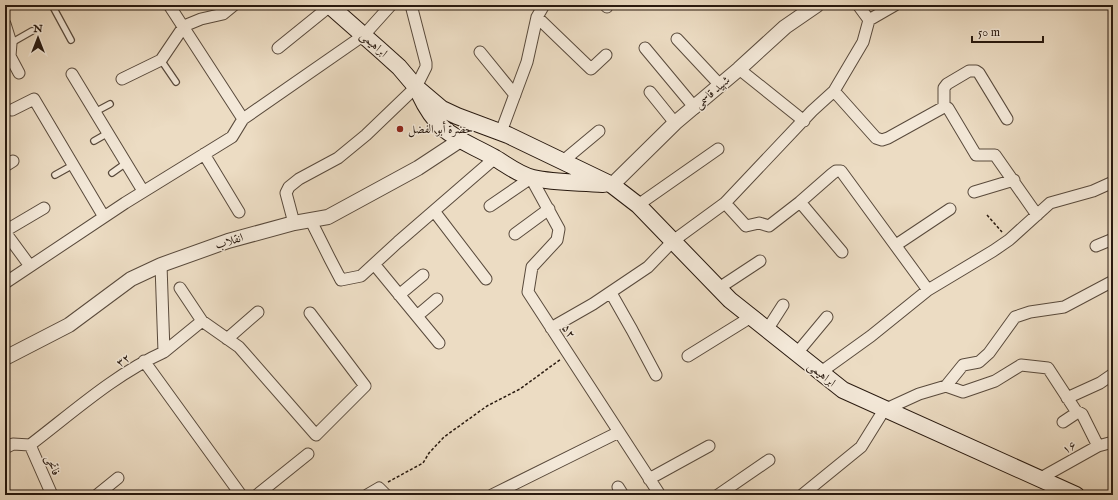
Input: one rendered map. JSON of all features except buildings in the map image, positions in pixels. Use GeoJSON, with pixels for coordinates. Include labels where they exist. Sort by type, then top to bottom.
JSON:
{"type":"FeatureCollection","features":[{"type":"Feature","properties":{"kind":"main road","name":"ابراهیمی"},"geometry":{"type":"LineString","coordinates":[[330,5],[399,67],[416,87],[446,112],[505,133],[612,185],[638,205],[730,300],[843,390],[884,410],[1076,495]]}},
{"type":"Feature","properties":{"kind":"main road"},"geometry":{"type":"LineString","coordinates":[[416,87],[426,109],[444,130],[459,140],[531,178],[612,185]]}},
{"type":"Feature","properties":{"kind":"main road"},"geometry":{"type":"LineString","coordinates":[[495,158],[500,156],[508,146],[509,140],[505,133]]}},
{"type":"Feature","properties":{"kind":"street"},"geometry":{"type":"LineString","coordinates":[[169,5],[243,119]]}},
{"type":"Feature","properties":{"kind":"street"},"geometry":{"type":"LineString","coordinates":[[122,79],[161,60],[184,26],[201,19],[223,14],[234,5]]}},
{"type":"Feature","properties":{"kind":"street"},"geometry":{"type":"LineString","coordinates":[[278,48],[330,5]]}},
{"type":"Feature","properties":{"kind":"street"},"geometry":{"type":"LineString","coordinates":[[5,283],[143,191],[232,137],[243,119],[364,35],[391,5]]}},
{"type":"Feature","properties":{"kind":"street"},"geometry":{"type":"LineString","coordinates":[[294,223],[286,193],[289,188],[338,158],[366,135],[416,87],[426,67],[426,63],[410,5]]}},
{"type":"Feature","properties":{"kind":"street"},"geometry":{"type":"LineString","coordinates":[[505,133],[515,95],[527,62],[537,17],[544,5]]}},
{"type":"Feature","properties":{"kind":"street","name":"شهید قاسمی"},"geometry":{"type":"LineString","coordinates":[[612,185],[675,123],[695,108],[785,27],[817,5]]}},
{"type":"Feature","properties":{"kind":"street"},"geometry":{"type":"LineString","coordinates":[[858,5],[869,20]]}},
{"type":"Feature","properties":{"kind":"street"},"geometry":{"type":"LineString","coordinates":[[551,328],[611,293],[648,267],[673,241],[725,203],[804,122],[812,111],[834,91],[864,42],[869,20],[895,5]]}},
{"type":"Feature","properties":{"kind":"street"},"geometry":{"type":"LineString","coordinates":[[537,17],[590,68],[606,56]]}},
{"type":"Feature","properties":{"kind":"street"},"geometry":{"type":"LineString","coordinates":[[5,24],[11,43],[10,56],[19,73]]}},
{"type":"Feature","properties":{"kind":"street"},"geometry":{"type":"LineString","coordinates":[[677,38],[720,85]]}},
{"type":"Feature","properties":{"kind":"street"},"geometry":{"type":"LineString","coordinates":[[645,48],[695,108]]}},
{"type":"Feature","properties":{"kind":"street"},"geometry":{"type":"LineString","coordinates":[[480,52],[515,95]]}},
{"type":"Feature","properties":{"kind":"street"},"geometry":{"type":"LineString","coordinates":[[739,69],[804,122]]}},
{"type":"Feature","properties":{"kind":"street"},"geometry":{"type":"LineString","coordinates":[[944,107],[944,88],[969,71],[976,71],[979,73],[1007,120]]}},
{"type":"Feature","properties":{"kind":"street"},"geometry":{"type":"LineString","coordinates":[[72,74],[143,191]]}},
{"type":"Feature","properties":{"kind":"street"},"geometry":{"type":"LineString","coordinates":[[834,91],[876,138],[882,140],[944,107]]}},
{"type":"Feature","properties":{"kind":"street"},"geometry":{"type":"LineString","coordinates":[[650,92],[675,123]]}},
{"type":"Feature","properties":{"kind":"street"},"geometry":{"type":"LineString","coordinates":[[12,110],[34,99],[104,217]]}},
{"type":"Feature","properties":{"kind":"street"},"geometry":{"type":"LineString","coordinates":[[944,107],[948,108],[976,155],[996,155],[1037,214]]}},
{"type":"Feature","properties":{"kind":"street"},"geometry":{"type":"LineString","coordinates":[[563,161],[598,131]]}},
{"type":"Feature","properties":{"kind":"street","name":"انقلاب"},"geometry":{"type":"LineString","coordinates":[[5,358],[69,325],[131,279],[161,265],[228,241],[294,223],[328,217],[398,180],[459,140]]}},
{"type":"Feature","properties":{"kind":"street"},"geometry":{"type":"LineString","coordinates":[[638,205],[718,150]]}},
{"type":"Feature","properties":{"kind":"street"},"geometry":{"type":"LineString","coordinates":[[204,154],[239,212]]}},
{"type":"Feature","properties":{"kind":"street"},"geometry":{"type":"LineString","coordinates":[[311,221],[341,280],[361,276],[495,158]]}},
{"type":"Feature","properties":{"kind":"street"},"geometry":{"type":"LineString","coordinates":[[725,203],[746,226],[758,223],[769,226],[800,202],[832,174],[836,171],[841,171],[928,290]]}},
{"type":"Feature","properties":{"kind":"street"},"geometry":{"type":"LineString","coordinates":[[490,206],[531,178]]}},
{"type":"Feature","properties":{"kind":"street","name":"۵۲"},"geometry":{"type":"LineString","coordinates":[[531,178],[559,229],[557,240],[532,267],[528,292],[660,495]]}},
{"type":"Feature","properties":{"kind":"street"},"geometry":{"type":"LineString","coordinates":[[974,192],[1014,180]]}},
{"type":"Feature","properties":{"kind":"street"},"geometry":{"type":"LineString","coordinates":[[821,372],[871,336],[928,290],[1009,240],[1050,203],[1093,191],[1113,182]]}},
{"type":"Feature","properties":{"kind":"street"},"geometry":{"type":"LineString","coordinates":[[800,202],[842,252]]}},
{"type":"Feature","properties":{"kind":"street"},"geometry":{"type":"LineString","coordinates":[[30,266],[5,231],[44,208]]}},
{"type":"Feature","properties":{"kind":"street"},"geometry":{"type":"LineString","coordinates":[[514,234],[549,209]]}},
{"type":"Feature","properties":{"kind":"street"},"geometry":{"type":"LineString","coordinates":[[896,245],[950,209]]}},
{"type":"Feature","properties":{"kind":"street"},"geometry":{"type":"LineString","coordinates":[[434,211],[486,279]]}},
{"type":"Feature","properties":{"kind":"street"},"geometry":{"type":"LineString","coordinates":[[1096,246],[1112,241]]}},
{"type":"Feature","properties":{"kind":"street"},"geometry":{"type":"LineString","coordinates":[[719,288],[760,261]]}},
{"type":"Feature","properties":{"kind":"street"},"geometry":{"type":"LineString","coordinates":[[374,264],[439,343]]}},
{"type":"Feature","properties":{"kind":"street"},"geometry":{"type":"LineString","coordinates":[[161,265],[164,352]]}},
{"type":"Feature","properties":{"kind":"street"},"geometry":{"type":"LineString","coordinates":[[399,295],[423,275]]}},
{"type":"Feature","properties":{"kind":"street"},"geometry":{"type":"LineString","coordinates":[[810,493],[861,447],[884,410],[918,394],[946,386],[963,365],[979,362],[990,353],[1015,317],[1030,312],[1064,307],[1113,281]]}},
{"type":"Feature","properties":{"kind":"street"},"geometry":{"type":"LineString","coordinates":[[180,288],[202,321],[239,346],[316,435],[365,386],[310,313]]}},
{"type":"Feature","properties":{"kind":"street"},"geometry":{"type":"LineString","coordinates":[[611,293],[656,375]]}},
{"type":"Feature","properties":{"kind":"street"},"geometry":{"type":"LineString","coordinates":[[417,316],[437,299]]}},
{"type":"Feature","properties":{"kind":"street"},"geometry":{"type":"LineString","coordinates":[[767,330],[784,305]]}},
{"type":"Feature","properties":{"kind":"street"},"geometry":{"type":"LineString","coordinates":[[227,339],[258,312]]}},
{"type":"Feature","properties":{"kind":"street"},"geometry":{"type":"LineString","coordinates":[[688,356],[751,317]]}},
{"type":"Feature","properties":{"kind":"street"},"geometry":{"type":"LineString","coordinates":[[797,353],[827,317]]}},
{"type":"Feature","properties":{"kind":"street","name":"۳۲"},"geometry":{"type":"LineString","coordinates":[[30,445],[97,393],[144,361],[164,352],[202,321]]}},
{"type":"Feature","properties":{"kind":"street"},"geometry":{"type":"LineString","coordinates":[[144,361],[242,495]]}},
{"type":"Feature","properties":{"kind":"street"},"geometry":{"type":"LineString","coordinates":[[946,386],[963,392],[995,381],[1021,365],[1048,368],[1076,411],[1082,414],[1098,446]]}},
{"type":"Feature","properties":{"kind":"street"},"geometry":{"type":"LineString","coordinates":[[1067,398],[1100,383],[1113,374]]}},
{"type":"Feature","properties":{"kind":"street"},"geometry":{"type":"LineString","coordinates":[[1063,422],[1075,414],[1076,411]]}},
{"type":"Feature","properties":{"kind":"street"},"geometry":{"type":"LineString","coordinates":[[492,495],[619,432]]}},
{"type":"Feature","properties":{"kind":"street","name":"۱۶"},"geometry":{"type":"LineString","coordinates":[[1039,478],[1098,446],[1113,442]]}},
{"type":"Feature","properties":{"kind":"street"},"geometry":{"type":"LineString","coordinates":[[5,448],[13,444],[30,445]]}},
{"type":"Feature","properties":{"kind":"street","name":"فاتحی"},"geometry":{"type":"LineString","coordinates":[[30,445],[52,495]]}},
{"type":"Feature","properties":{"kind":"street"},"geometry":{"type":"LineString","coordinates":[[649,480],[709,446]]}},
{"type":"Feature","properties":{"kind":"street"},"geometry":{"type":"LineString","coordinates":[[258,495],[308,454]]}},
{"type":"Feature","properties":{"kind":"street"},"geometry":{"type":"LineString","coordinates":[[718,495],[735,491],[769,460]]}},
{"type":"Feature","properties":{"kind":"street"},"geometry":{"type":"LineString","coordinates":[[97,495],[118,478]]}},
{"type":"Feature","properties":{"kind":"street"},"geometry":{"type":"LineString","coordinates":[[367,495],[383,491]]}},
{"type":"Feature","properties":{"kind":"lane"},"geometry":{"type":"LineString","coordinates":[[52,5],[71,40]]}},
{"type":"Feature","properties":{"kind":"lane"},"geometry":{"type":"LineString","coordinates":[[11,43],[32,31]]}},
{"type":"Feature","properties":{"kind":"lane"},"geometry":{"type":"LineString","coordinates":[[161,60],[176,82]]}},
{"type":"Feature","properties":{"kind":"lane"},"geometry":{"type":"LineString","coordinates":[[95,112],[110,104]]}},
{"type":"Feature","properties":{"kind":"lane"},"geometry":{"type":"LineString","coordinates":[[94,141],[108,133]]}},
{"type":"Feature","properties":{"kind":"lane"},"geometry":{"type":"LineString","coordinates":[[112,173],[126,163]]}},
{"type":"Feature","properties":{"kind":"lane"},"geometry":{"type":"LineString","coordinates":[[55,175],[73,165]]}},
{"type":"Feature","properties":{"kind":"path"},"geometry":{"type":"LineString","coordinates":[[987,215],[1009,240]]}},
{"type":"Feature","properties":{"kind":"path"},"geometry":{"type":"LineString","coordinates":[[383,491],[394,478],[423,463],[429,453],[444,437],[487,406],[520,389],[568,354]]}},
{"type":"Feature","properties":{"kind":"place","name":"حضرة أبو الفضل"},"geometry":{"type":"Point","coordinates":[400,129]}}]}
